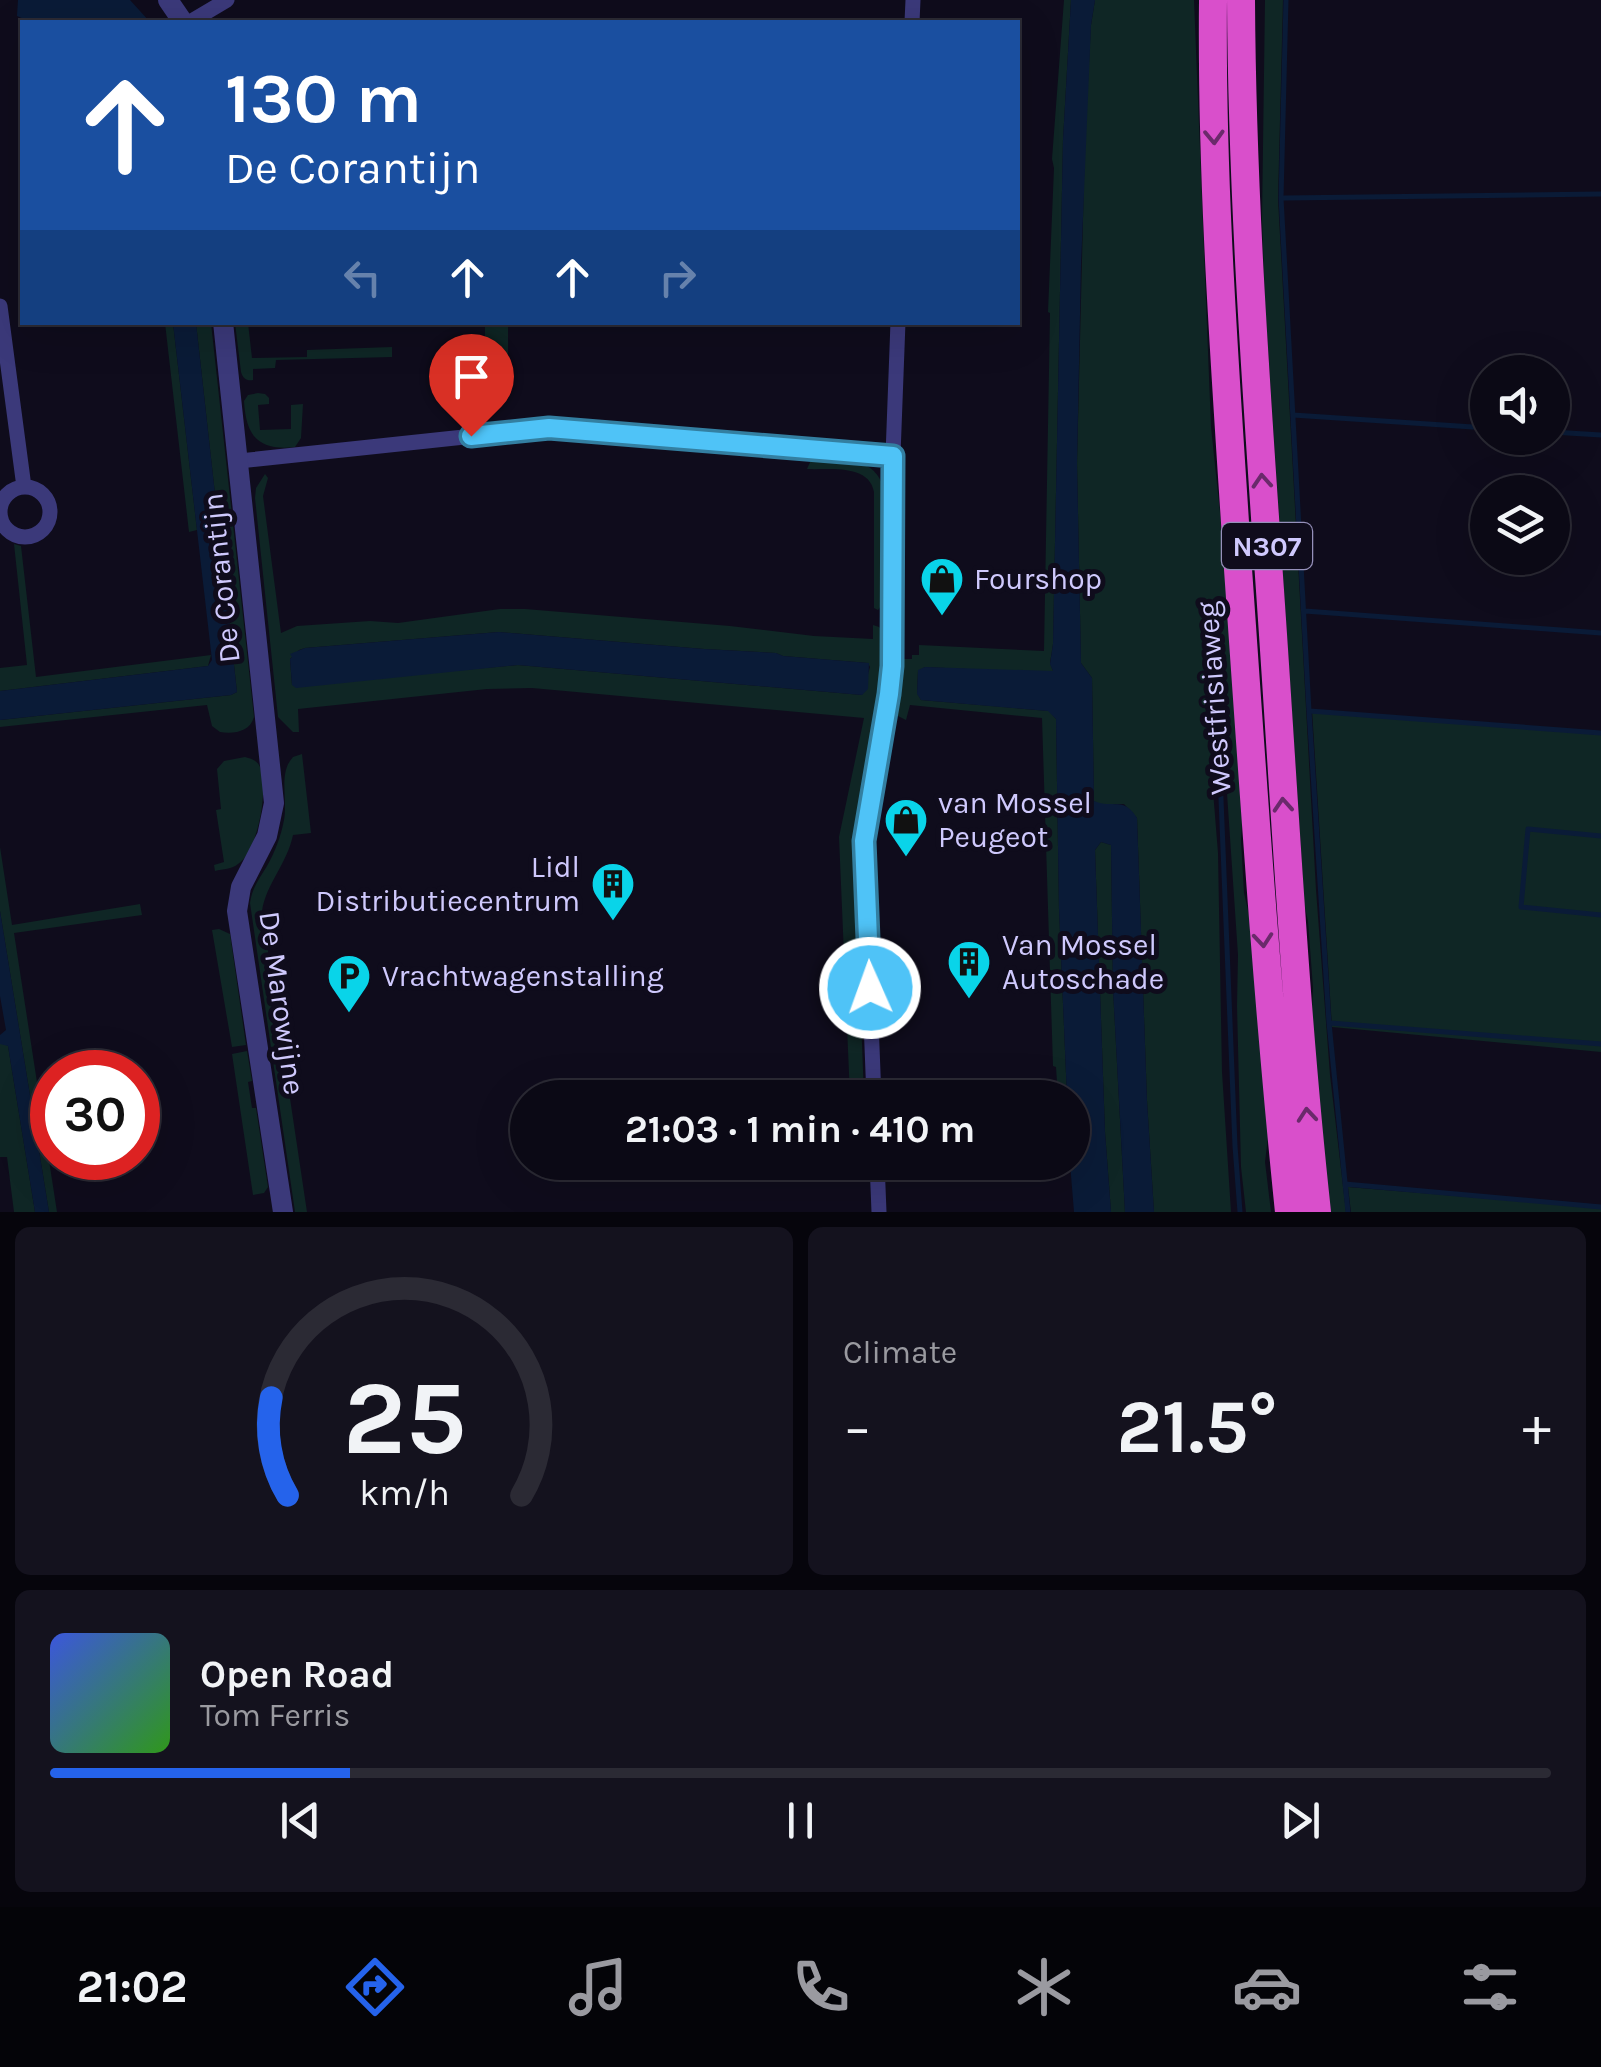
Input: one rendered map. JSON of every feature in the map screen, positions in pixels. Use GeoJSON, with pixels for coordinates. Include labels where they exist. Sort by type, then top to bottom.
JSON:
{"type":"FeatureCollection","features":[{"type":"Feature","properties":{"kind":"highway","name":"N307"},"geometry":{"type":"LineString","coordinates":[[1202,0],[1213,40]]}},
{"type":"Feature","properties":{"kind":"highway","name":"Westfrisiaweg"},"geometry":{"type":"LineString","coordinates":[[1213,0],[1217,208],[1229,424],[1260,906],[1288,1212]]}},
{"type":"Feature","properties":{"kind":"highway","name":"Westfrisiaweg"},"geometry":{"type":"LineString","coordinates":[[1241,0],[1251,310],[1289,903],[1317,1212]]}},
{"type":"Feature","properties":{"kind":"street"},"geometry":{"type":"LineString","coordinates":[[168,0],[185,20]]}},
{"type":"Feature","properties":{"kind":"street"},"geometry":{"type":"LineString","coordinates":[[191,20],[226,0]]}},
{"type":"Feature","properties":{"kind":"street"},"geometry":{"type":"LineString","coordinates":[[0,306],[24,487]]}},
{"type":"Feature","properties":{"kind":"street","name":"De Corantijn"},"geometry":{"type":"LineString","coordinates":[[222,325],[262,689]]}},
{"type":"Feature","properties":{"kind":"street"},"geometry":{"type":"LineString","coordinates":[[873,1080],[864,841],[892,666],[898,325]]}},
{"type":"Feature","properties":{"kind":"street","name":"De Corantijn"},"geometry":{"type":"LineString","coordinates":[[238,461],[549,428],[893,456]]}},
{"type":"Feature","properties":{"kind":"street","name":"De Marowijne"},"geometry":{"type":"LineString","coordinates":[[262,689],[274,803],[267,836],[240,887],[237,911],[282,1212]]}},
{"type":"Feature","properties":{"kind":"street"},"geometry":{"type":"LineString","coordinates":[[878,1180],[880,1212]]}},
{"type":"Feature","properties":{"kind":"green space"},"geometry":{"type":"Polygon","coordinates":[[[1064,0],[1071,0],[1063,140],[1050,663],[1053,671],[925,667],[918,671],[917,693],[921,700],[1049,711],[1056,719],[1066,1080],[1057,1080],[1053,1066],[1042,718],[910,705],[906,720],[897,713],[901,659],[919,655],[919,645],[1044,651],[1052,159],[1064,0]]]}},
{"type":"Feature","properties":{"kind":"green space"},"geometry":{"type":"Polygon","coordinates":[[[1095,0],[1194,0],[1211,427],[1235,655],[1244,789],[1244,893],[1254,936],[1269,1129],[1265,1162],[1271,1212],[1246,1212],[1241,1167],[1238,955],[1225,764],[1211,766],[1218,853],[1222,1072],[1231,1212],[1154,1212],[1137,818],[1124,804],[1094,801],[1092,678],[1081,663],[1077,463],[1085,137],[1095,0]]]}},
{"type":"Feature","properties":{"kind":"green space"},"geometry":{"type":"Polygon","coordinates":[[[1265,0],[1283,0],[1278,199],[1316,890],[1330,1075],[1346,1212],[1327,1212],[1311,1035],[1313,988],[1308,921],[1300,885],[1303,880],[1265,303],[1265,0]]]}},
{"type":"Feature","properties":{"kind":"green space"},"geometry":{"type":"Polygon","coordinates":[[[165,325],[173,325],[197,530],[189,532],[165,325]]]}},
{"type":"Feature","properties":{"kind":"green space"},"geometry":{"type":"Polygon","coordinates":[[[196,325],[211,325],[252,722],[241,731],[220,732],[212,726],[207,705],[0,727],[0,720],[237,692],[196,325]]]}},
{"type":"Feature","properties":{"kind":"green space"},"geometry":{"type":"Polygon","coordinates":[[[235,325],[248,325],[252,358],[307,357],[307,350],[392,347],[392,357],[276,360],[275,368],[253,369],[253,380],[244,378],[235,325]]]}},
{"type":"Feature","properties":{"kind":"green space"},"geometry":{"type":"Polygon","coordinates":[[[485,325],[508,325],[508,377],[485,377],[485,325]]]}},
{"type":"Feature","properties":{"kind":"green space"},"geometry":{"type":"Polygon","coordinates":[[[258,393],[269,398],[269,404],[258,405],[260,430],[291,429],[291,405],[303,404],[301,438],[295,447],[263,443],[251,432],[244,401],[248,395],[258,393]]]}},
{"type":"Feature","properties":{"kind":"green space"},"geometry":{"type":"Polygon","coordinates":[[[815,458],[859,462],[868,466],[881,482],[885,494],[884,602],[878,610],[874,608],[871,483],[847,470],[807,469],[815,458]]]}},
{"type":"Feature","properties":{"kind":"green space"},"geometry":{"type":"Polygon","coordinates":[[[265,474],[268,478],[263,496],[281,633],[297,626],[398,623],[500,609],[873,639],[873,625],[879,627],[884,633],[883,692],[856,830],[855,854],[863,1080],[849,1080],[839,837],[864,718],[532,688],[487,689],[298,709],[299,732],[293,732],[278,717],[255,498],[265,474]],[[499,632],[305,648],[290,659],[292,685],[518,665],[862,695],[868,663],[499,632]]]}},
{"type":"Feature","properties":{"kind":"green space"},"geometry":{"type":"Polygon","coordinates":[[[14,544],[21,546],[36,677],[211,655],[208,666],[0,691],[0,668],[27,665],[14,544]]]}},
{"type":"Feature","properties":{"kind":"green space"},"geometry":{"type":"Polygon","coordinates":[[[1312,710],[1601,735],[1601,1052],[1332,1027],[1312,710]]]}},
{"type":"Feature","properties":{"kind":"green space"},"geometry":{"type":"Polygon","coordinates":[[[302,754],[311,833],[293,835],[262,911],[307,1212],[295,1212],[250,903],[281,832],[288,763],[302,754]]]}},
{"type":"Feature","properties":{"kind":"green space"},"geometry":{"type":"Polygon","coordinates":[[[245,757],[257,763],[262,775],[256,833],[238,864],[215,871],[214,865],[224,862],[216,810],[221,809],[217,769],[224,761],[245,757]]]}},
{"type":"Feature","properties":{"kind":"green space"},"geometry":{"type":"Polygon","coordinates":[[[1101,842],[1111,845],[1113,989],[1125,1212],[1111,1212],[1105,1132],[1095,850],[1101,842]]]}},
{"type":"Feature","properties":{"kind":"green space"},"geometry":{"type":"Polygon","coordinates":[[[0,847],[12,925],[140,904],[142,915],[14,933],[32,1050],[30,1095],[0,911],[0,847]]]}},
{"type":"Feature","properties":{"kind":"green space"},"geometry":{"type":"Polygon","coordinates":[[[212,930],[230,934],[246,1045],[232,1047],[212,930]]]}},
{"type":"Feature","properties":{"kind":"green space"},"geometry":{"type":"Polygon","coordinates":[[[3,1043],[8,1046],[35,1212],[14,1212],[7,1157],[0,1157],[3,1043]]]}},
{"type":"Feature","properties":{"kind":"green space"},"geometry":{"type":"Polygon","coordinates":[[[247,1051],[252,1108],[256,1108],[268,1187],[264,1193],[253,1195],[232,1054],[247,1051]]]}},
{"type":"Feature","properties":{"kind":"green space"},"geometry":{"type":"Polygon","coordinates":[[[44,1180],[52,1180],[57,1212],[49,1212],[44,1180]]]}},
{"type":"Feature","properties":{"kind":"green space"},"geometry":{"type":"Polygon","coordinates":[[[1348,1187],[1601,1208],[1601,1212],[1351,1212],[1348,1187]]]}},
{"type":"Feature","properties":{"kind":"water"},"geometry":{"type":"Polygon","coordinates":[[[18,0],[130,0],[148,20],[26,20],[17,16],[18,0]]]}},
{"type":"Feature","properties":{"kind":"water"},"geometry":{"type":"Polygon","coordinates":[[[1071,0],[1095,0],[1081,265],[1077,463],[1081,663],[1092,678],[1094,801],[1123,805],[1137,818],[1154,1212],[1125,1212],[1113,989],[1111,845],[1101,842],[1095,850],[1111,1212],[1074,1212],[1071,1180],[1090,1180],[1090,1080],[1066,1080],[1056,719],[1048,711],[921,700],[917,694],[918,670],[925,667],[1053,671],[1050,664],[1063,140],[1071,0]]]}},
{"type":"Feature","properties":{"kind":"water"},"geometry":{"type":"Polygon","coordinates":[[[173,325],[196,325],[237,692],[0,720],[0,691],[208,666],[212,660],[173,325]]]}},
{"type":"Feature","properties":{"kind":"water"},"geometry":{"type":"Polygon","coordinates":[[[499,632],[869,663],[868,689],[862,695],[518,665],[296,688],[292,685],[290,654],[305,648],[499,632]]]}},
{"type":"Feature","properties":{"kind":"water"},"geometry":{"type":"Polygon","coordinates":[[[0,911],[30,1095],[30,1180],[44,1180],[49,1212],[35,1212],[8,1046],[0,1044],[0,1035],[6,1030],[0,996],[0,911]]]}},
{"type":"Feature","properties":{"kind":"waterway"},"geometry":{"type":"LineString","coordinates":[[1286,0],[1281,198],[1329,1023],[1348,1212]]}},
{"type":"Feature","properties":{"kind":"waterway"},"geometry":{"type":"LineString","coordinates":[[1284,198],[1601,194]]}},
{"type":"Feature","properties":{"kind":"waterway"},"geometry":{"type":"LineString","coordinates":[[1293,415],[1470,427]]}},
{"type":"Feature","properties":{"kind":"waterway"},"geometry":{"type":"LineString","coordinates":[[1570,433],[1601,435]]}},
{"type":"Feature","properties":{"kind":"waterway"},"geometry":{"type":"LineString","coordinates":[[1305,611],[1601,633]]}},
{"type":"Feature","properties":{"kind":"waterway"},"geometry":{"type":"LineString","coordinates":[[1310,711],[1601,733]]}},
{"type":"Feature","properties":{"kind":"waterway"},"geometry":{"type":"LineString","coordinates":[[1220,774],[1240,1212]]}},
{"type":"Feature","properties":{"kind":"waterway"},"geometry":{"type":"LineString","coordinates":[[1601,836],[1528,829],[1521,907],[1601,915]]}},
{"type":"Feature","properties":{"kind":"waterway"},"geometry":{"type":"LineString","coordinates":[[1330,1023],[1601,1044]]}},
{"type":"Feature","properties":{"kind":"waterway"},"geometry":{"type":"LineString","coordinates":[[1345,1184],[1601,1207]]}},
{"type":"Feature","properties":{"kind":"place","name":"Fourshop"},"geometry":{"type":"Point","coordinates":[942,617]}},
{"type":"Feature","properties":{"kind":"place","name":"van Mossel Peugeot"},"geometry":{"type":"Point","coordinates":[906,858]}},
{"type":"Feature","properties":{"kind":"place","name":"Lidl Distributiecentrum"},"geometry":{"type":"Point","coordinates":[613,922]}},
{"type":"Feature","properties":{"kind":"place","name":"Van Mossel Autoschade"},"geometry":{"type":"Point","coordinates":[969,1000]}},
{"type":"Feature","properties":{"kind":"place","name":"Vrachtwagenstalling"},"geometry":{"type":"Point","coordinates":[349,1014]}},
{"type":"Feature","properties":{"kind":"route"},"geometry":{"type":"LineString","coordinates":[[471,436],[549,428],[893,456],[892,666],[864,841],[870,988]]}}]}
